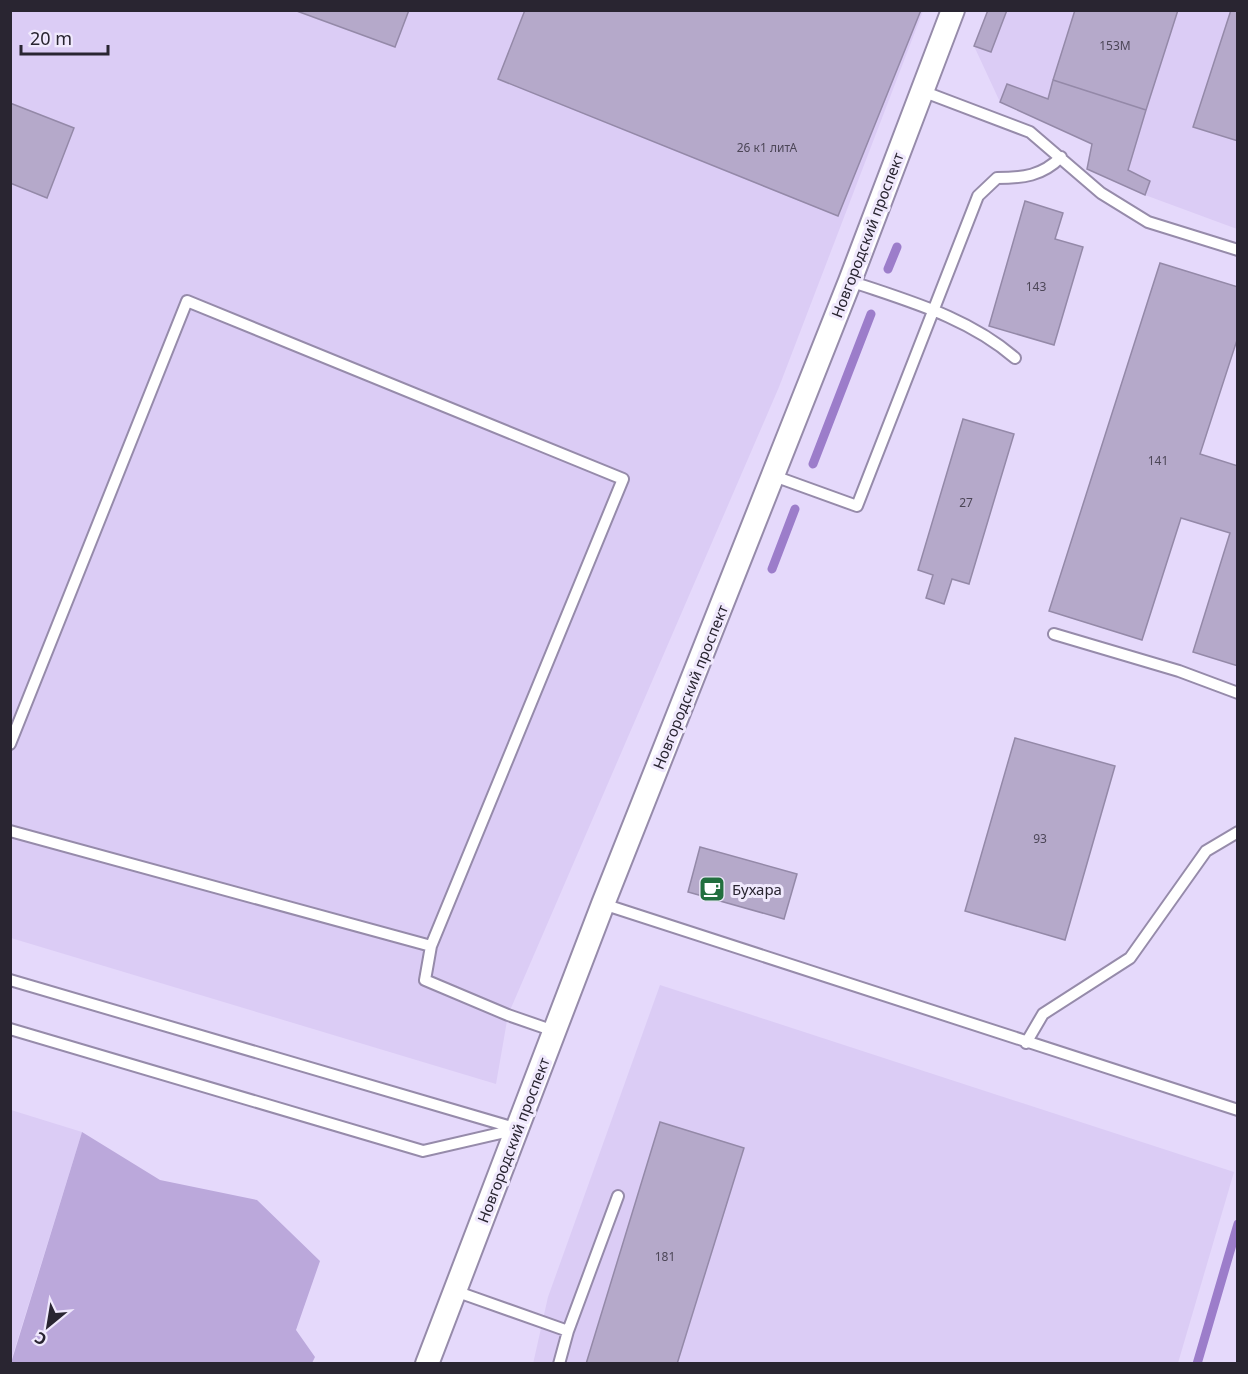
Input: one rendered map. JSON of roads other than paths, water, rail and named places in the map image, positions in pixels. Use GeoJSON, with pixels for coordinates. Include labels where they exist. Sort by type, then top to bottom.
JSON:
{"type":"FeatureCollection","features":[{"type":"Feature","properties":{"kind":"street","name":"Новгородский проспект"},"geometry":{"type":"LineString","coordinates":[[427,1364],[603,904],[774,476],[953,10]]}},
{"type":"Feature","properties":{"kind":"lane"},"geometry":{"type":"LineString","coordinates":[[922,91],[1030,132],[1101,193],[1148,222],[1238,250]]}},
{"type":"Feature","properties":{"kind":"lane"},"geometry":{"type":"LineString","coordinates":[[774,476],[857,506],[978,196],[997,178],[1025,178],[1049,169],[1060,158]]}},
{"type":"Feature","properties":{"kind":"lane"},"geometry":{"type":"LineString","coordinates":[[850,281],[933,310],[993,339],[1015,358]]}},
{"type":"Feature","properties":{"kind":"lane"},"geometry":{"type":"LineString","coordinates":[[10,744],[187,301],[624,479],[431,946],[425,980],[508,1015],[554,1031]]}},
{"type":"Feature","properties":{"kind":"lane"},"geometry":{"type":"LineString","coordinates":[[1054,634],[1179,670],[1238,693]]}},
{"type":"Feature","properties":{"kind":"lane"},"geometry":{"type":"LineString","coordinates":[[10,831],[431,946]]}},
{"type":"Feature","properties":{"kind":"lane"},"geometry":{"type":"LineString","coordinates":[[1026,1043],[1043,1014],[1130,958],[1206,851],[1238,832]]}},
{"type":"Feature","properties":{"kind":"lane"},"geometry":{"type":"LineString","coordinates":[[603,904],[1238,1110]]}},
{"type":"Feature","properties":{"kind":"lane"},"geometry":{"type":"LineString","coordinates":[[10,980],[518,1129]]}},
{"type":"Feature","properties":{"kind":"lane"},"geometry":{"type":"LineString","coordinates":[[10,1029],[423,1151],[518,1129]]}},
{"type":"Feature","properties":{"kind":"lane"},"geometry":{"type":"LineString","coordinates":[[559,1364],[568,1331],[618,1196]]}},
{"type":"Feature","properties":{"kind":"lane"},"geometry":{"type":"LineString","coordinates":[[455,1291],[568,1331]]}},
{"type":"Feature","properties":{"kind":"waterway"},"geometry":{"type":"LineString","coordinates":[[888,269],[897,247]]}},
{"type":"Feature","properties":{"kind":"waterway"},"geometry":{"type":"LineString","coordinates":[[813,464],[871,314]]}},
{"type":"Feature","properties":{"kind":"waterway"},"geometry":{"type":"LineString","coordinates":[[772,569],[795,509]]}},
{"type":"Feature","properties":{"kind":"waterway"},"geometry":{"type":"LineString","coordinates":[[1197,1364],[1238,1224]]}},
{"type":"Feature","properties":{"kind":"place","name":"Бухара"},"geometry":{"type":"Point","coordinates":[712,889]}}]}
